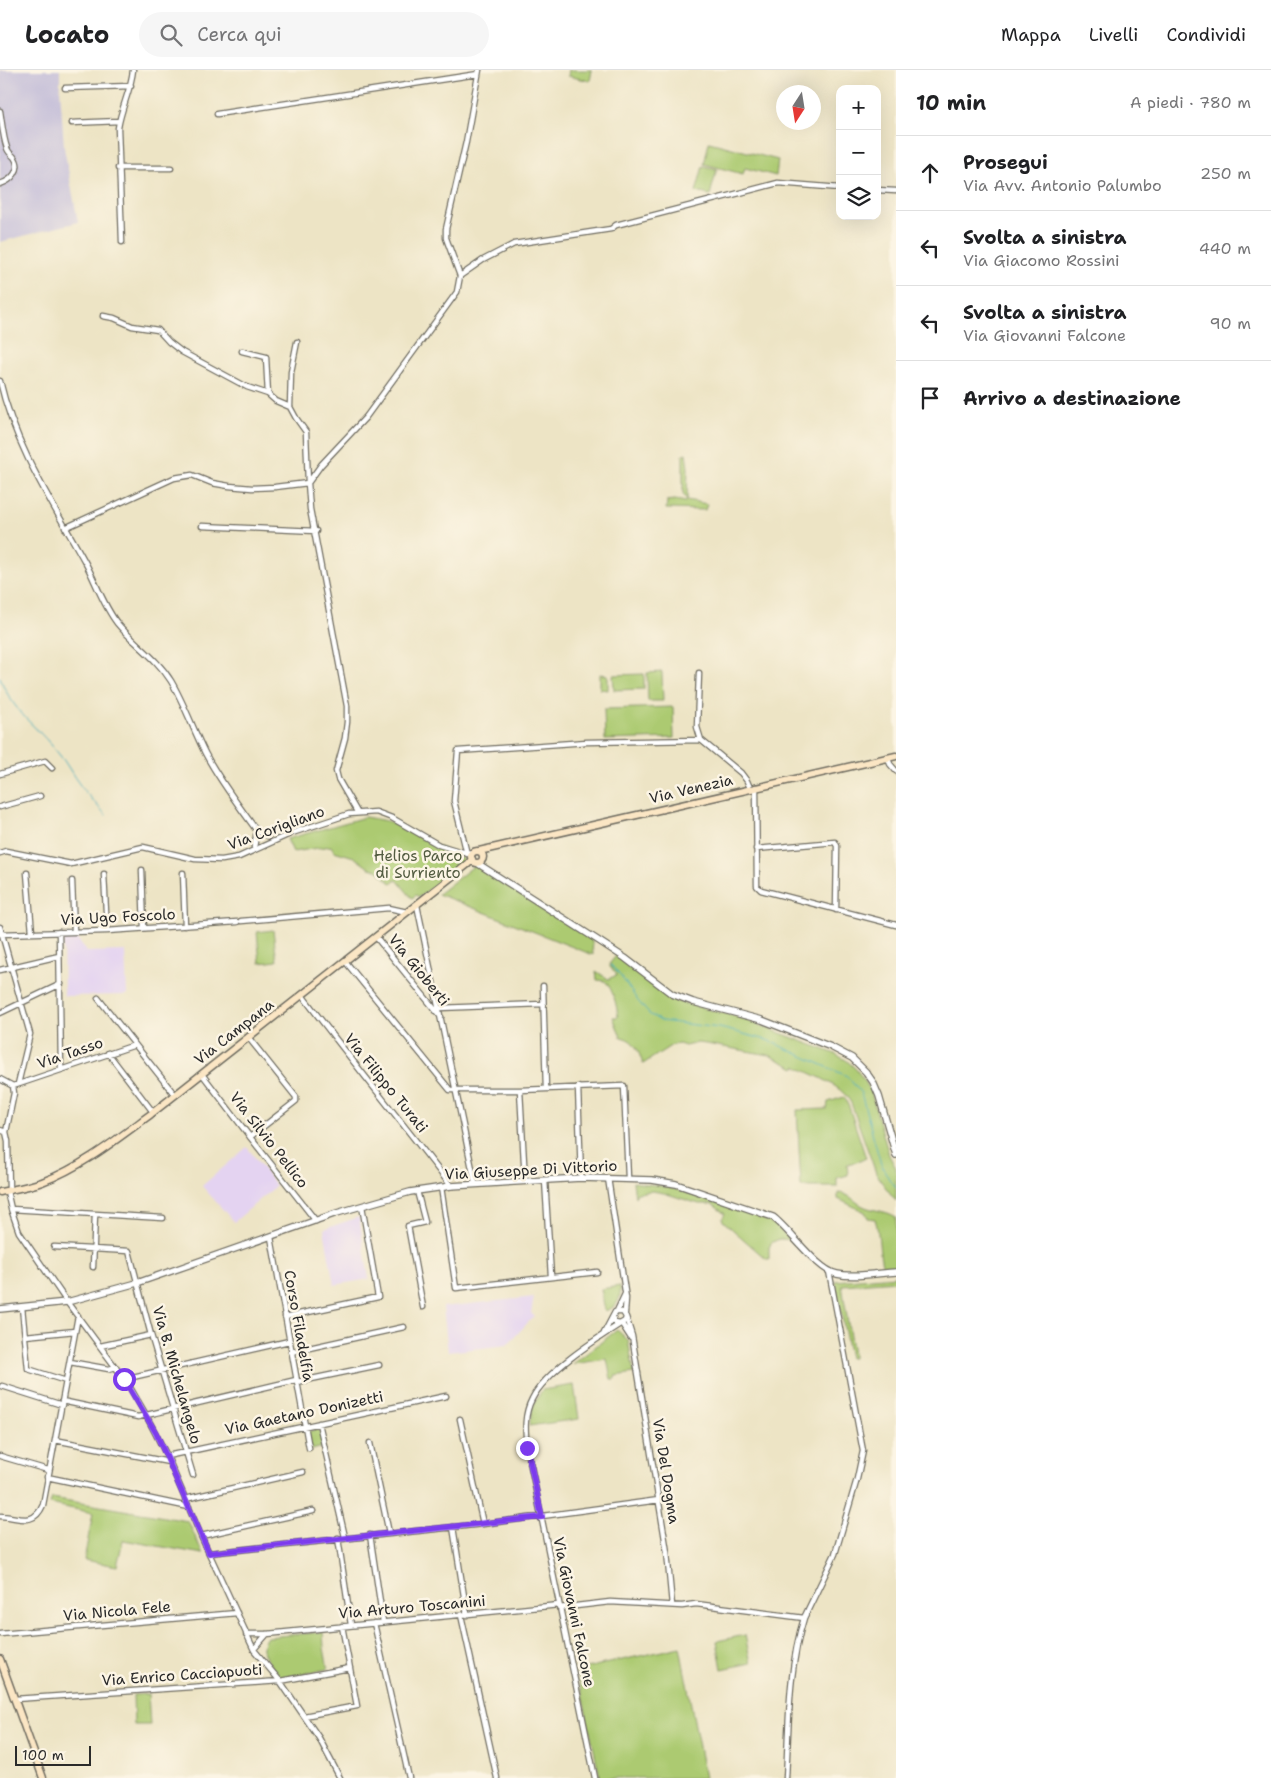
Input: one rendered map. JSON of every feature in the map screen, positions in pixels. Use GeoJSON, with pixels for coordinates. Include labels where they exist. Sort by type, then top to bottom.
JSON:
{"type":"FeatureCollection","features":[{"type":"Feature","properties":{"kind":"main road","name":"Via Venezia"},"geometry":{"type":"LineString","coordinates":[[492,847],[896,756]]}},
{"type":"Feature","properties":{"kind":"main road","name":"Via Campana"},"geometry":{"type":"LineString","coordinates":[[5,1191],[41,1182],[70,1169],[104,1148],[175,1095],[492,847]]}},
{"type":"Feature","properties":{"kind":"main road"},"geometry":{"type":"LineString","coordinates":[[0,1659],[43,1778]]}},
{"type":"Feature","properties":{"kind":"street"},"geometry":{"type":"LineString","coordinates":[[122,242],[117,141],[119,121],[133,70]]}},
{"type":"Feature","properties":{"kind":"street"},"geometry":{"type":"LineString","coordinates":[[65,528],[174,478],[192,475],[212,483],[252,488],[308,483],[321,465],[366,417],[457,292],[460,276],[446,238],[446,229],[466,142],[478,72],[217,114]]}},
{"type":"Feature","properties":{"kind":"street"},"geometry":{"type":"LineString","coordinates":[[65,88],[130,86]]}},
{"type":"Feature","properties":{"kind":"street"},"geometry":{"type":"LineString","coordinates":[[0,112],[6,146],[9,153],[15,158],[17,165],[12,179],[0,184]]}},
{"type":"Feature","properties":{"kind":"street"},"geometry":{"type":"LineString","coordinates":[[72,123],[119,121]]}},
{"type":"Feature","properties":{"kind":"street"},"geometry":{"type":"LineString","coordinates":[[118,168],[171,168]]}},
{"type":"Feature","properties":{"kind":"street"},"geometry":{"type":"LineString","coordinates":[[460,276],[483,260],[514,244],[611,229],[616,225],[778,183],[836,188]]}},
{"type":"Feature","properties":{"kind":"street"},"geometry":{"type":"LineString","coordinates":[[881,190],[896,192]]}},
{"type":"Feature","properties":{"kind":"street"},"geometry":{"type":"LineString","coordinates":[[102,316],[114,318],[132,326],[158,330],[169,342],[190,356],[247,387],[268,394],[276,401],[290,407]]}},
{"type":"Feature","properties":{"kind":"street"},"geometry":{"type":"LineString","coordinates":[[297,342],[291,372],[290,407],[306,432],[310,509],[316,531],[347,706],[345,738],[336,771],[357,812]]}},
{"type":"Feature","properties":{"kind":"street"},"geometry":{"type":"LineString","coordinates":[[242,351],[266,357],[268,394]]}},
{"type":"Feature","properties":{"kind":"street"},"geometry":{"type":"LineString","coordinates":[[0,382],[21,445],[116,621],[172,682],[209,760],[257,831],[268,836]]}},
{"type":"Feature","properties":{"kind":"street"},"geometry":{"type":"LineString","coordinates":[[202,526],[316,531]]}},
{"type":"Feature","properties":{"kind":"street"},"geometry":{"type":"LineString","coordinates":[[699,673],[697,728],[701,740],[740,773],[753,788],[756,883],[761,890],[896,925]]}},
{"type":"Feature","properties":{"kind":"street"},"geometry":{"type":"LineString","coordinates":[[701,740],[587,742],[458,751],[454,801],[466,853],[486,868],[618,953],[672,994],[694,1002],[762,1020],[831,1047],[852,1058],[873,1082],[879,1096],[896,1155]]}},
{"type":"Feature","properties":{"kind":"street"},"geometry":{"type":"LineString","coordinates":[[888,758],[896,771]]}},
{"type":"Feature","properties":{"kind":"street"},"geometry":{"type":"LineString","coordinates":[[0,774],[45,762],[52,768]]}},
{"type":"Feature","properties":{"kind":"street"},"geometry":{"type":"LineString","coordinates":[[0,806],[40,796]]}},
{"type":"Feature","properties":{"kind":"street","name":"Via Corigliano"},"geometry":{"type":"LineString","coordinates":[[0,853],[6,851],[71,864],[143,847],[196,859],[222,860],[239,857],[292,833],[357,812],[376,812],[392,818],[439,845],[466,853]]}},
{"type":"Feature","properties":{"kind":"street"},"geometry":{"type":"LineString","coordinates":[[254,847],[257,831]]}},
{"type":"Feature","properties":{"kind":"street"},"geometry":{"type":"LineString","coordinates":[[756,850],[835,842],[837,846],[836,910]]}},
{"type":"Feature","properties":{"kind":"street"},"geometry":{"type":"LineString","coordinates":[[142,870],[144,928]]}},
{"type":"Feature","properties":{"kind":"street"},"geometry":{"type":"LineString","coordinates":[[27,873],[32,932]]}},
{"type":"Feature","properties":{"kind":"street"},"geometry":{"type":"LineString","coordinates":[[183,873],[185,926]]}},
{"type":"Feature","properties":{"kind":"street"},"geometry":{"type":"LineString","coordinates":[[104,874],[107,930]]}},
{"type":"Feature","properties":{"kind":"street"},"geometry":{"type":"LineString","coordinates":[[72,881],[74,931]]}},
{"type":"Feature","properties":{"kind":"street"},"geometry":{"type":"LineString","coordinates":[[418,904],[475,1183]]}},
{"type":"Feature","properties":{"kind":"street","name":"Via Ugo Foscolo"},"geometry":{"type":"LineString","coordinates":[[1,934],[185,926],[389,908],[407,912]]}},
{"type":"Feature","properties":{"kind":"street"},"geometry":{"type":"LineString","coordinates":[[0,927],[30,1034],[14,1093],[6,1132],[8,1141],[5,1191],[19,1232],[67,1302],[116,1367],[146,1415],[167,1456],[209,1553],[254,1649],[280,1681],[319,1738],[340,1778]]}},
{"type":"Feature","properties":{"kind":"street"},"geometry":{"type":"LineString","coordinates":[[59,932],[61,1069]]}},
{"type":"Feature","properties":{"kind":"street","name":"Via Gioberti"},"geometry":{"type":"LineString","coordinates":[[376,936],[442,1018]]}},
{"type":"Feature","properties":{"kind":"street"},"geometry":{"type":"LineString","coordinates":[[0,970],[59,956]]}},
{"type":"Feature","properties":{"kind":"street"},"geometry":{"type":"LineString","coordinates":[[345,961],[447,1088],[457,1091],[624,1086],[628,1178]]}},
{"type":"Feature","properties":{"kind":"street"},"geometry":{"type":"LineString","coordinates":[[0,1013],[60,984]]}},
{"type":"Feature","properties":{"kind":"street"},"geometry":{"type":"LineString","coordinates":[[543,986],[546,1089]]}},
{"type":"Feature","properties":{"kind":"street","name":"Via Filippo Turati"},"geometry":{"type":"LineString","coordinates":[[302,995],[350,1059],[381,1094],[451,1186]]}},
{"type":"Feature","properties":{"kind":"street"},"geometry":{"type":"LineString","coordinates":[[98,998],[175,1095]]}},
{"type":"Feature","properties":{"kind":"street"},"geometry":{"type":"LineString","coordinates":[[440,1008],[544,1004]]}},
{"type":"Feature","properties":{"kind":"street"},"geometry":{"type":"LineString","coordinates":[[248,1037],[296,1097],[296,1102],[250,1137]]}},
{"type":"Feature","properties":{"kind":"street","name":"Via Tasso"},"geometry":{"type":"LineString","coordinates":[[16,1085],[135,1045]]}},
{"type":"Feature","properties":{"kind":"street"},"geometry":{"type":"LineString","coordinates":[[108,1053],[153,1112]]}},
{"type":"Feature","properties":{"kind":"street","name":"Via Silvio Pellico"},"geometry":{"type":"LineString","coordinates":[[202,1074],[316,1221]]}},
{"type":"Feature","properties":{"kind":"street"},"geometry":{"type":"LineString","coordinates":[[0,1079],[16,1085]]}},
{"type":"Feature","properties":{"kind":"street"},"geometry":{"type":"LineString","coordinates":[[578,1087],[581,1178]]}},
{"type":"Feature","properties":{"kind":"street"},"geometry":{"type":"LineString","coordinates":[[520,1090],[525,1181]]}},
{"type":"Feature","properties":{"kind":"street"},"geometry":{"type":"LineString","coordinates":[[0,1130],[6,1132]]}},
{"type":"Feature","properties":{"kind":"street","name":"Via Giuseppe Di Vittorio"},"geometry":{"type":"LineString","coordinates":[[0,1309],[67,1302],[137,1283],[316,1221],[417,1191],[475,1183],[581,1178],[628,1178],[676,1184],[766,1214],[782,1224],[829,1271]]}},
{"type":"Feature","properties":{"kind":"street"},"geometry":{"type":"LineString","coordinates":[[608,1178],[625,1294],[617,1311],[614,1313],[613,1319],[615,1323],[621,1324],[632,1342]]}},
{"type":"Feature","properties":{"kind":"street"},"geometry":{"type":"LineString","coordinates":[[544,1180],[551,1276]]}},
{"type":"Feature","properties":{"kind":"street"},"geometry":{"type":"LineString","coordinates":[[441,1187],[456,1288],[597,1272]]}},
{"type":"Feature","properties":{"kind":"street"},"geometry":{"type":"LineString","coordinates":[[417,1191],[425,1222],[408,1226],[423,1307]]}},
{"type":"Feature","properties":{"kind":"street"},"geometry":{"type":"LineString","coordinates":[[285,1317],[378,1297],[362,1206]]}},
{"type":"Feature","properties":{"kind":"street"},"geometry":{"type":"LineString","coordinates":[[11,1209],[163,1218]]}},
{"type":"Feature","properties":{"kind":"street"},"geometry":{"type":"LineString","coordinates":[[92,1266],[94,1214]]}},
{"type":"Feature","properties":{"kind":"street","name":"Corso Filadelfia"},"geometry":{"type":"LineString","coordinates":[[271,1237],[309,1448]]}},
{"type":"Feature","properties":{"kind":"street"},"geometry":{"type":"LineString","coordinates":[[54,1247],[94,1250]]}},
{"type":"Feature","properties":{"kind":"street","name":"Via B. Michelangelo"},"geometry":{"type":"LineString","coordinates":[[94,1250],[129,1251],[151,1335],[193,1475]]}},
{"type":"Feature","properties":{"kind":"street"},"geometry":{"type":"LineString","coordinates":[[829,1271],[839,1275],[896,1272]]}},
{"type":"Feature","properties":{"kind":"street"},"geometry":{"type":"LineString","coordinates":[[786,1778],[793,1663],[804,1618],[835,1554],[857,1479],[863,1451],[829,1271]]}},
{"type":"Feature","properties":{"kind":"street","name":"Via Del Dogma"},"geometry":{"type":"LineString","coordinates":[[625,1294],[627,1304],[625,1315],[630,1326],[667,1552],[672,1605]]}},
{"type":"Feature","properties":{"kind":"street"},"geometry":{"type":"LineString","coordinates":[[22,1307],[28,1369],[66,1382]]}},
{"type":"Feature","properties":{"kind":"street"},"geometry":{"type":"LineString","coordinates":[[617,1311],[625,1315],[625,1321],[621,1324]]}},
{"type":"Feature","properties":{"kind":"street"},"geometry":{"type":"LineString","coordinates":[[0,1516],[30,1519],[39,1513],[44,1500],[48,1470],[78,1316]]}},
{"type":"Feature","properties":{"kind":"street","name":"Via Giovanni Falcone"},"geometry":{"type":"LineString","coordinates":[[603,1334],[613,1319]]}},
{"type":"Feature","properties":{"kind":"street","name":"Via Giovanni Falcone"},"geometry":{"type":"LineString","coordinates":[[595,1778],[559,1606],[525,1433],[525,1424],[533,1397],[550,1376],[603,1334],[621,1324]]}},
{"type":"Feature","properties":{"kind":"street"},"geometry":{"type":"LineString","coordinates":[[291,1352],[404,1327]]}},
{"type":"Feature","properties":{"kind":"street"},"geometry":{"type":"LineString","coordinates":[[25,1336],[75,1331]]}},
{"type":"Feature","properties":{"kind":"street"},"geometry":{"type":"LineString","coordinates":[[100,1346],[151,1335]]}},
{"type":"Feature","properties":{"kind":"street"},"geometry":{"type":"LineString","coordinates":[[124,1379],[289,1341]]}},
{"type":"Feature","properties":{"kind":"street"},"geometry":{"type":"LineString","coordinates":[[70,1362],[109,1369],[116,1367]]}},
{"type":"Feature","properties":{"kind":"street"},"geometry":{"type":"LineString","coordinates":[[2,1386],[62,1402],[138,1417],[297,1381],[378,1365]]}},
{"type":"Feature","properties":{"kind":"street","name":"Via Gaetano Donizetti"},"geometry":{"type":"LineString","coordinates":[[167,1456],[446,1396]]}},
{"type":"Feature","properties":{"kind":"street"},"geometry":{"type":"LineString","coordinates":[[460,1419],[482,1524]]}},
{"type":"Feature","properties":{"kind":"street"},"geometry":{"type":"LineString","coordinates":[[320,1423],[345,1537]]}},
{"type":"Feature","properties":{"kind":"street"},"geometry":{"type":"LineString","coordinates":[[55,1440],[169,1462]]}},
{"type":"Feature","properties":{"kind":"street"},"geometry":{"type":"LineString","coordinates":[[370,1443],[389,1533]]}},
{"type":"Feature","properties":{"kind":"street"},"geometry":{"type":"LineString","coordinates":[[0,1456],[48,1470]]}},
{"type":"Feature","properties":{"kind":"street"},"geometry":{"type":"LineString","coordinates":[[185,1499],[303,1472]]}},
{"type":"Feature","properties":{"kind":"street"},"geometry":{"type":"LineString","coordinates":[[47,1477],[189,1507]]}},
{"type":"Feature","properties":{"kind":"street"},"geometry":{"type":"LineString","coordinates":[[209,1553],[542,1517],[658,1500]]}},
{"type":"Feature","properties":{"kind":"street"},"geometry":{"type":"LineString","coordinates":[[202,1536],[313,1511]]}},
{"type":"Feature","properties":{"kind":"street"},"geometry":{"type":"LineString","coordinates":[[453,1527],[468,1615]]}},
{"type":"Feature","properties":{"kind":"street"},"geometry":{"type":"LineString","coordinates":[[370,1535],[383,1622]]}},
{"type":"Feature","properties":{"kind":"street"},"geometry":{"type":"LineString","coordinates":[[338,1538],[351,1625]]}},
{"type":"Feature","properties":{"kind":"street","name":"Via Arturo Toscanini"},"geometry":{"type":"LineString","coordinates":[[246,1634],[267,1634],[559,1606],[626,1602],[672,1605],[710,1604],[804,1618]]}},
{"type":"Feature","properties":{"kind":"street","name":"Via Nicola Fele"},"geometry":{"type":"LineString","coordinates":[[0,1634],[237,1612]]}},
{"type":"Feature","properties":{"kind":"street"},"geometry":{"type":"LineString","coordinates":[[461,1615],[497,1778]]}},
{"type":"Feature","properties":{"kind":"street"},"geometry":{"type":"LineString","coordinates":[[374,1623],[409,1778]]}},
{"type":"Feature","properties":{"kind":"street"},"geometry":{"type":"LineString","coordinates":[[304,1716],[357,1706],[342,1626]]}},
{"type":"Feature","properties":{"kind":"street"},"geometry":{"type":"LineString","coordinates":[[254,1649],[267,1634]]}},
{"type":"Feature","properties":{"kind":"street","name":"Via Enrico Cacciapuoti"},"geometry":{"type":"LineString","coordinates":[[15,1699],[280,1681],[350,1668]]}},
{"type":"Feature","properties":{"kind":"shaded area"},"geometry":{"type":"Polygon","coordinates":[[[0,70],[60,70],[64,148],[78,222],[0,242],[0,70]]]}},
{"type":"Feature","properties":{"kind":"shaded area"},"geometry":{"type":"Polygon","coordinates":[[[75,935],[86,952],[125,951],[127,995],[64,996],[63,936],[75,935]]]}},
{"type":"Feature","properties":{"kind":"shaded area"},"geometry":{"type":"Polygon","coordinates":[[[247,1147],[276,1186],[234,1222],[202,1186],[247,1147]]]}},
{"type":"Feature","properties":{"kind":"shaded area"},"geometry":{"type":"Polygon","coordinates":[[[359,1217],[369,1279],[334,1285],[324,1229],[359,1217]]]}},
{"type":"Feature","properties":{"kind":"shaded area"},"geometry":{"type":"Polygon","coordinates":[[[534,1297],[531,1313],[534,1316],[507,1345],[448,1352],[443,1307],[534,1297]]]}},
{"type":"Feature","properties":{"kind":"green space"},"geometry":{"type":"Polygon","coordinates":[[[569,70],[592,70],[590,81],[568,76],[569,70]]]}},
{"type":"Feature","properties":{"kind":"green space"},"geometry":{"type":"Polygon","coordinates":[[[709,142],[778,160],[776,176],[745,168],[743,174],[704,164],[709,142]]]}},
{"type":"Feature","properties":{"kind":"green space"},"geometry":{"type":"Polygon","coordinates":[[[703,166],[717,169],[710,195],[696,192],[703,166]]]}},
{"type":"Feature","properties":{"kind":"green space"},"geometry":{"type":"Polygon","coordinates":[[[686,453],[688,468],[687,500],[683,494],[683,454],[686,453]]]}},
{"type":"Feature","properties":{"kind":"green space"},"geometry":{"type":"Polygon","coordinates":[[[687,500],[707,504],[705,510],[666,509],[667,501],[686,502],[687,500]]]}},
{"type":"Feature","properties":{"kind":"green space"},"geometry":{"type":"Polygon","coordinates":[[[662,672],[663,701],[648,701],[647,673],[662,672]]]}},
{"type":"Feature","properties":{"kind":"green space"},"geometry":{"type":"Polygon","coordinates":[[[600,674],[608,675],[608,690],[600,689],[600,674]]]}},
{"type":"Feature","properties":{"kind":"green space"},"geometry":{"type":"Polygon","coordinates":[[[644,674],[644,689],[614,690],[613,675],[644,674]]]}},
{"type":"Feature","properties":{"kind":"green space"},"geometry":{"type":"Polygon","coordinates":[[[673,707],[674,738],[605,740],[604,709],[673,707]]]}},
{"type":"Feature","properties":{"kind":"green space","name":"Helios Parco di Surriento"},"geometry":{"type":"Polygon","coordinates":[[[365,817],[387,821],[467,861],[419,897],[416,895],[412,898],[397,880],[391,883],[377,870],[369,868],[354,857],[334,851],[331,846],[293,852],[287,839],[365,817]]]}},
{"type":"Feature","properties":{"kind":"green space"},"geometry":{"type":"Polygon","coordinates":[[[475,865],[592,940],[593,955],[438,894],[475,865]]]}},
{"type":"Feature","properties":{"kind":"green space"},"geometry":{"type":"Polygon","coordinates":[[[273,930],[277,961],[260,963],[257,932],[273,930]]]}},
{"type":"Feature","properties":{"kind":"green space"},"geometry":{"type":"Polygon","coordinates":[[[616,956],[676,1001],[738,1017],[833,1053],[846,1060],[855,1068],[871,1092],[889,1155],[896,1168],[896,1201],[877,1176],[847,1096],[826,1081],[769,1055],[698,1043],[685,1046],[679,1044],[672,1045],[643,1064],[633,1043],[621,1037],[613,1017],[618,1017],[616,1003],[610,988],[605,981],[597,980],[596,971],[608,979],[617,975],[610,967],[610,963],[616,956]]]}},
{"type":"Feature","properties":{"kind":"green space"},"geometry":{"type":"Polygon","coordinates":[[[844,1097],[866,1158],[847,1164],[848,1175],[837,1178],[837,1187],[801,1187],[797,1110],[827,1109],[828,1102],[844,1097]]]}},
{"type":"Feature","properties":{"kind":"green space"},"geometry":{"type":"Polygon","coordinates":[[[633,1182],[668,1187],[753,1214],[775,1225],[791,1240],[779,1239],[771,1243],[769,1259],[766,1259],[723,1221],[722,1219],[725,1214],[712,1204],[699,1204],[652,1191],[637,1193],[635,1197],[633,1182]]]}},
{"type":"Feature","properties":{"kind":"green space"},"geometry":{"type":"Polygon","coordinates":[[[838,1193],[849,1196],[865,1207],[889,1213],[896,1217],[896,1267],[883,1268],[875,1219],[868,1218],[865,1212],[838,1199],[838,1193]]]}},
{"type":"Feature","properties":{"kind":"green space"},"geometry":{"type":"Polygon","coordinates":[[[896,1276],[896,1281],[842,1285],[853,1355],[853,1358],[850,1358],[835,1281],[896,1276]]]}},
{"type":"Feature","properties":{"kind":"green space"},"geometry":{"type":"Polygon","coordinates":[[[620,1286],[618,1302],[605,1311],[601,1289],[620,1286]]]}},
{"type":"Feature","properties":{"kind":"green space"},"geometry":{"type":"Polygon","coordinates":[[[617,1330],[628,1340],[634,1373],[615,1376],[615,1379],[611,1379],[607,1359],[573,1364],[617,1330]]]}},
{"type":"Feature","properties":{"kind":"green space"},"geometry":{"type":"Polygon","coordinates":[[[574,1385],[579,1419],[529,1426],[533,1406],[542,1390],[574,1385]]]}},
{"type":"Feature","properties":{"kind":"green space"},"geometry":{"type":"Polygon","coordinates":[[[319,1430],[323,1447],[312,1450],[307,1432],[319,1430]]]}},
{"type":"Feature","properties":{"kind":"green space"},"geometry":{"type":"Polygon","coordinates":[[[52,1498],[188,1521],[203,1554],[123,1540],[117,1566],[84,1560],[93,1513],[50,1504],[52,1498]]]}},
{"type":"Feature","properties":{"kind":"green space"},"geometry":{"type":"Polygon","coordinates":[[[323,1632],[328,1669],[282,1678],[266,1659],[263,1648],[267,1637],[323,1632]]]}},
{"type":"Feature","properties":{"kind":"green space"},"geometry":{"type":"Polygon","coordinates":[[[745,1635],[751,1663],[722,1669],[717,1641],[745,1635]]]}},
{"type":"Feature","properties":{"kind":"green space"},"geometry":{"type":"Polygon","coordinates":[[[680,1647],[705,1778],[600,1778],[577,1670],[680,1647]]]}},
{"type":"Feature","properties":{"kind":"green space"},"geometry":{"type":"Polygon","coordinates":[[[148,1694],[150,1725],[134,1725],[133,1695],[148,1694]]]}},
{"type":"Feature","properties":{"kind":"waterway"},"geometry":{"type":"LineString","coordinates":[[0,677],[11,700],[25,718],[50,743],[83,789],[106,815]]}},
{"type":"Feature","properties":{"kind":"waterway"},"geometry":{"type":"LineString","coordinates":[[611,965],[649,1014],[661,1021],[720,1028],[767,1040],[847,1076],[861,1093],[881,1164],[896,1187]]}},
{"type":"Feature","properties":{"kind":"route"},"geometry":{"type":"LineString","coordinates":[[124,1379],[156,1433],[209,1553],[542,1517],[527,1448]]}}]}
